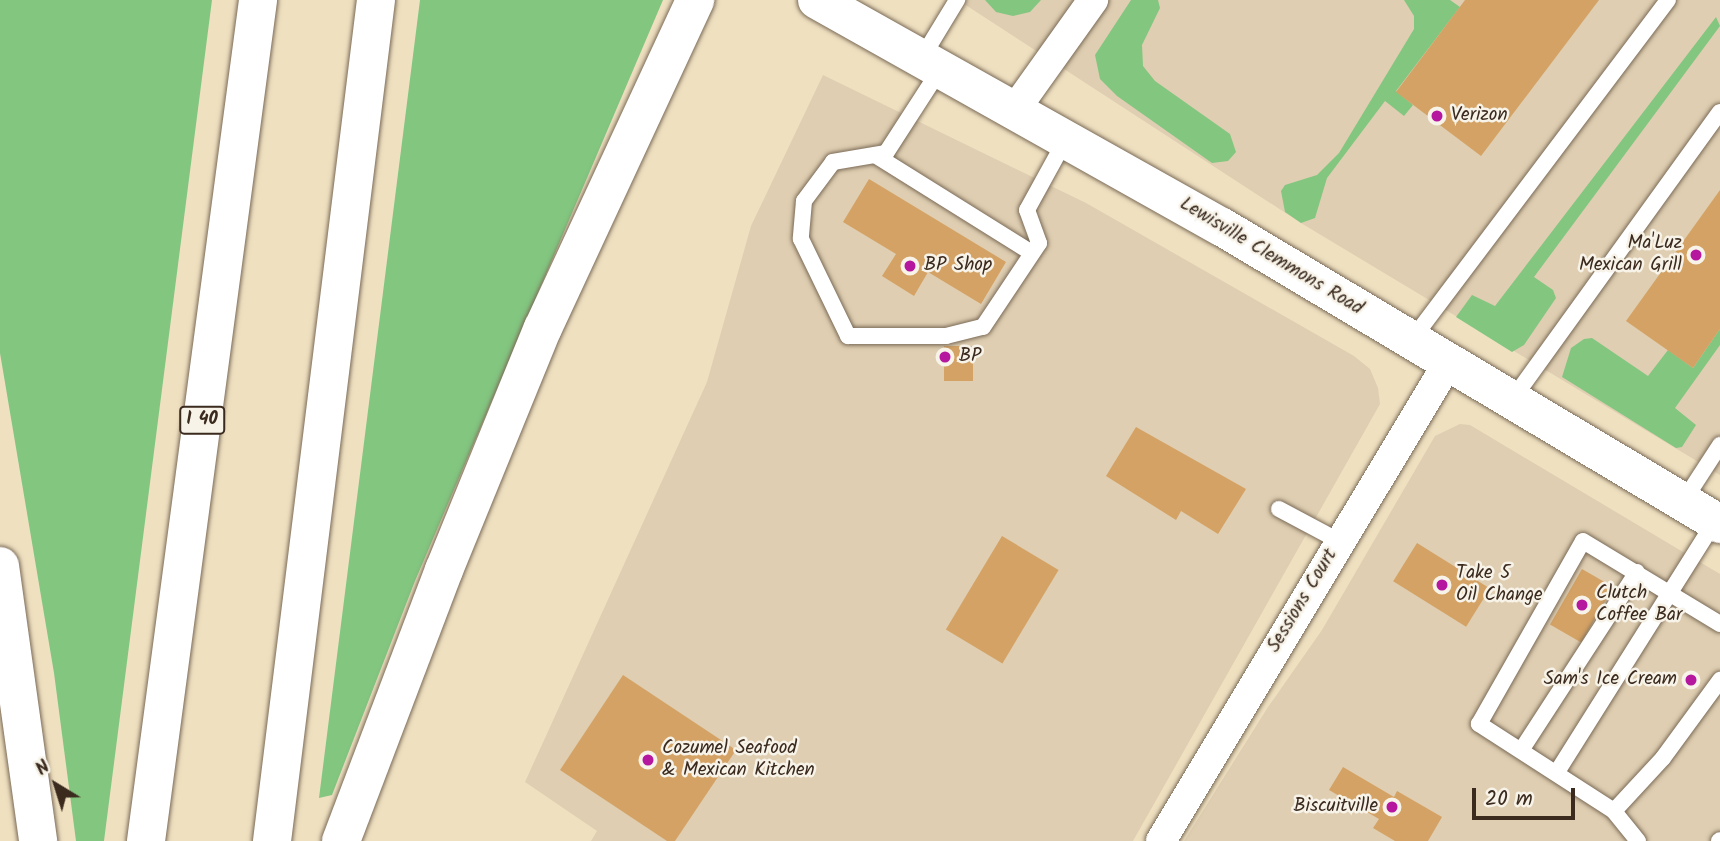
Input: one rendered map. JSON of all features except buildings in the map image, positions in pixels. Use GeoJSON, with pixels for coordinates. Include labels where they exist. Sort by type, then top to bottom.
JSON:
{"type":"FeatureCollection","features":[{"type":"Feature","properties":{"kind":"main road","name":"I 40"},"geometry":{"type":"LineString","coordinates":[[146,841],[258,0]]}},
{"type":"Feature","properties":{"kind":"main road"},"geometry":{"type":"LineString","coordinates":[[272,841],[376,0]]}},
{"type":"Feature","properties":{"kind":"main road"},"geometry":{"type":"LineString","coordinates":[[341,841],[444,570],[538,341],[695,0]]}},
{"type":"Feature","properties":{"kind":"main road","name":"Lewisville Clemmons Road"},"geometry":{"type":"LineString","coordinates":[[832,4],[1016,108],[1718,523]]}},
{"type":"Feature","properties":{"kind":"main road"},"geometry":{"type":"LineString","coordinates":[[0,566],[38,841]]}},
{"type":"Feature","properties":{"kind":"street"},"geometry":{"type":"LineString","coordinates":[[1016,108],[1093,0]]}},
{"type":"Feature","properties":{"kind":"street","name":"Sessions Court"},"geometry":{"type":"LineString","coordinates":[[1161,841],[1448,363]]}},
{"type":"Feature","properties":{"kind":"lane"},"geometry":{"type":"LineString","coordinates":[[957,0],[933,61],[886,153],[833,162],[804,201],[801,239],[848,336],[946,336],[983,327],[1039,243],[1027,210],[1066,138]]}},
{"type":"Feature","properties":{"kind":"lane"},"geometry":{"type":"LineString","coordinates":[[1411,341],[1668,0]]}},
{"type":"Feature","properties":{"kind":"lane"},"geometry":{"type":"LineString","coordinates":[[1511,400],[1720,112]]}},
{"type":"Feature","properties":{"kind":"lane"},"geometry":{"type":"LineString","coordinates":[[875,155],[1032,253]]}},
{"type":"Feature","properties":{"kind":"lane"},"geometry":{"type":"LineString","coordinates":[[1683,502],[1720,445]]}},
{"type":"Feature","properties":{"kind":"lane"},"geometry":{"type":"LineString","coordinates":[[1279,509],[1339,541]]}},
{"type":"Feature","properties":{"kind":"lane"},"geometry":{"type":"LineString","coordinates":[[1557,772],[1718,523]]}},
{"type":"Feature","properties":{"kind":"lane"},"geometry":{"type":"LineString","coordinates":[[1638,841],[1614,811],[1479,723],[1583,541],[1673,592],[1720,624]]}},
{"type":"Feature","properties":{"kind":"lane"},"geometry":{"type":"LineString","coordinates":[[1522,749],[1637,572]]}},
{"type":"Feature","properties":{"kind":"lane"},"geometry":{"type":"LineString","coordinates":[[1614,811],[1663,758],[1720,680]]}},
{"type":"Feature","properties":{"kind":"shaded area"},"geometry":{"type":"Polygon","coordinates":[[[958,0],[1720,0],[1720,475],[1301,223],[958,0]]]}},
{"type":"Feature","properties":{"kind":"shaded area"},"geometry":{"type":"Polygon","coordinates":[[[823,75],[1086,203],[1354,356],[1370,369],[1378,388],[1380,404],[1133,841],[591,841],[597,831],[525,782],[707,382],[751,226],[823,75]]]}},
{"type":"Feature","properties":{"kind":"shaded area"},"geometry":{"type":"Polygon","coordinates":[[[1460,424],[1470,425],[1720,574],[1720,841],[1184,841],[1268,707],[1322,630],[1435,436],[1460,424]]]}},
{"type":"Feature","properties":{"kind":"green space"},"geometry":{"type":"Polygon","coordinates":[[[0,0],[212,0],[104,841],[76,841],[54,673],[0,353],[0,0]]]}},
{"type":"Feature","properties":{"kind":"green space"},"geometry":{"type":"Polygon","coordinates":[[[420,0],[663,0],[415,581],[332,795],[319,798],[420,0]]]}},
{"type":"Feature","properties":{"kind":"green space"},"geometry":{"type":"Polygon","coordinates":[[[985,0],[1041,0],[1030,12],[1013,16],[996,12],[985,0]]]}},
{"type":"Feature","properties":{"kind":"green space"},"geometry":{"type":"Polygon","coordinates":[[[1131,0],[1158,0],[1160,8],[1142,45],[1143,66],[1155,81],[1230,134],[1236,152],[1228,161],[1212,163],[1117,96],[1100,79],[1095,55],[1131,0]]]}},
{"type":"Feature","properties":{"kind":"green space"},"geometry":{"type":"Polygon","coordinates":[[[1404,0],[1450,0],[1460,7],[1396,91],[1413,105],[1404,116],[1385,101],[1327,178],[1315,218],[1301,223],[1285,212],[1281,191],[1285,185],[1317,175],[1339,153],[1414,29],[1414,16],[1404,0]]]}},
{"type":"Feature","properties":{"kind":"green space"},"geometry":{"type":"Polygon","coordinates":[[[1716,17],[1720,26],[1534,277],[1553,290],[1556,298],[1524,345],[1512,352],[1456,317],[1472,295],[1495,306],[1716,17]]]}},
{"type":"Feature","properties":{"kind":"green space"},"geometry":{"type":"Polygon","coordinates":[[[1720,329],[1720,345],[1675,408],[1696,425],[1682,447],[1676,448],[1562,377],[1571,348],[1584,339],[1592,338],[1648,376],[1668,350],[1693,368],[1720,329]]]}},
{"type":"Feature","properties":{"kind":"place","name":"Verizon"},"geometry":{"type":"Point","coordinates":[1437,116]}},
{"type":"Feature","properties":{"kind":"place","name":"Ma'Luz Mexican Grill"},"geometry":{"type":"Point","coordinates":[1696,255]}},
{"type":"Feature","properties":{"kind":"place","name":"BP Shop"},"geometry":{"type":"Point","coordinates":[910,266]}},
{"type":"Feature","properties":{"kind":"place","name":"BP"},"geometry":{"type":"Point","coordinates":[945,357]}},
{"type":"Feature","properties":{"kind":"place","name":"Take 5 Oil Change"},"geometry":{"type":"Point","coordinates":[1442,585]}},
{"type":"Feature","properties":{"kind":"place","name":"Clutch Coffee Bar"},"geometry":{"type":"Point","coordinates":[1582,605]}},
{"type":"Feature","properties":{"kind":"place","name":"Sam's Ice Cream"},"geometry":{"type":"Point","coordinates":[1691,680]}},
{"type":"Feature","properties":{"kind":"place","name":"Cozumel Seafood & Mexican Kitchen"},"geometry":{"type":"Point","coordinates":[648,760]}},
{"type":"Feature","properties":{"kind":"place","name":"Biscuitville"},"geometry":{"type":"Point","coordinates":[1392,807]}}]}
